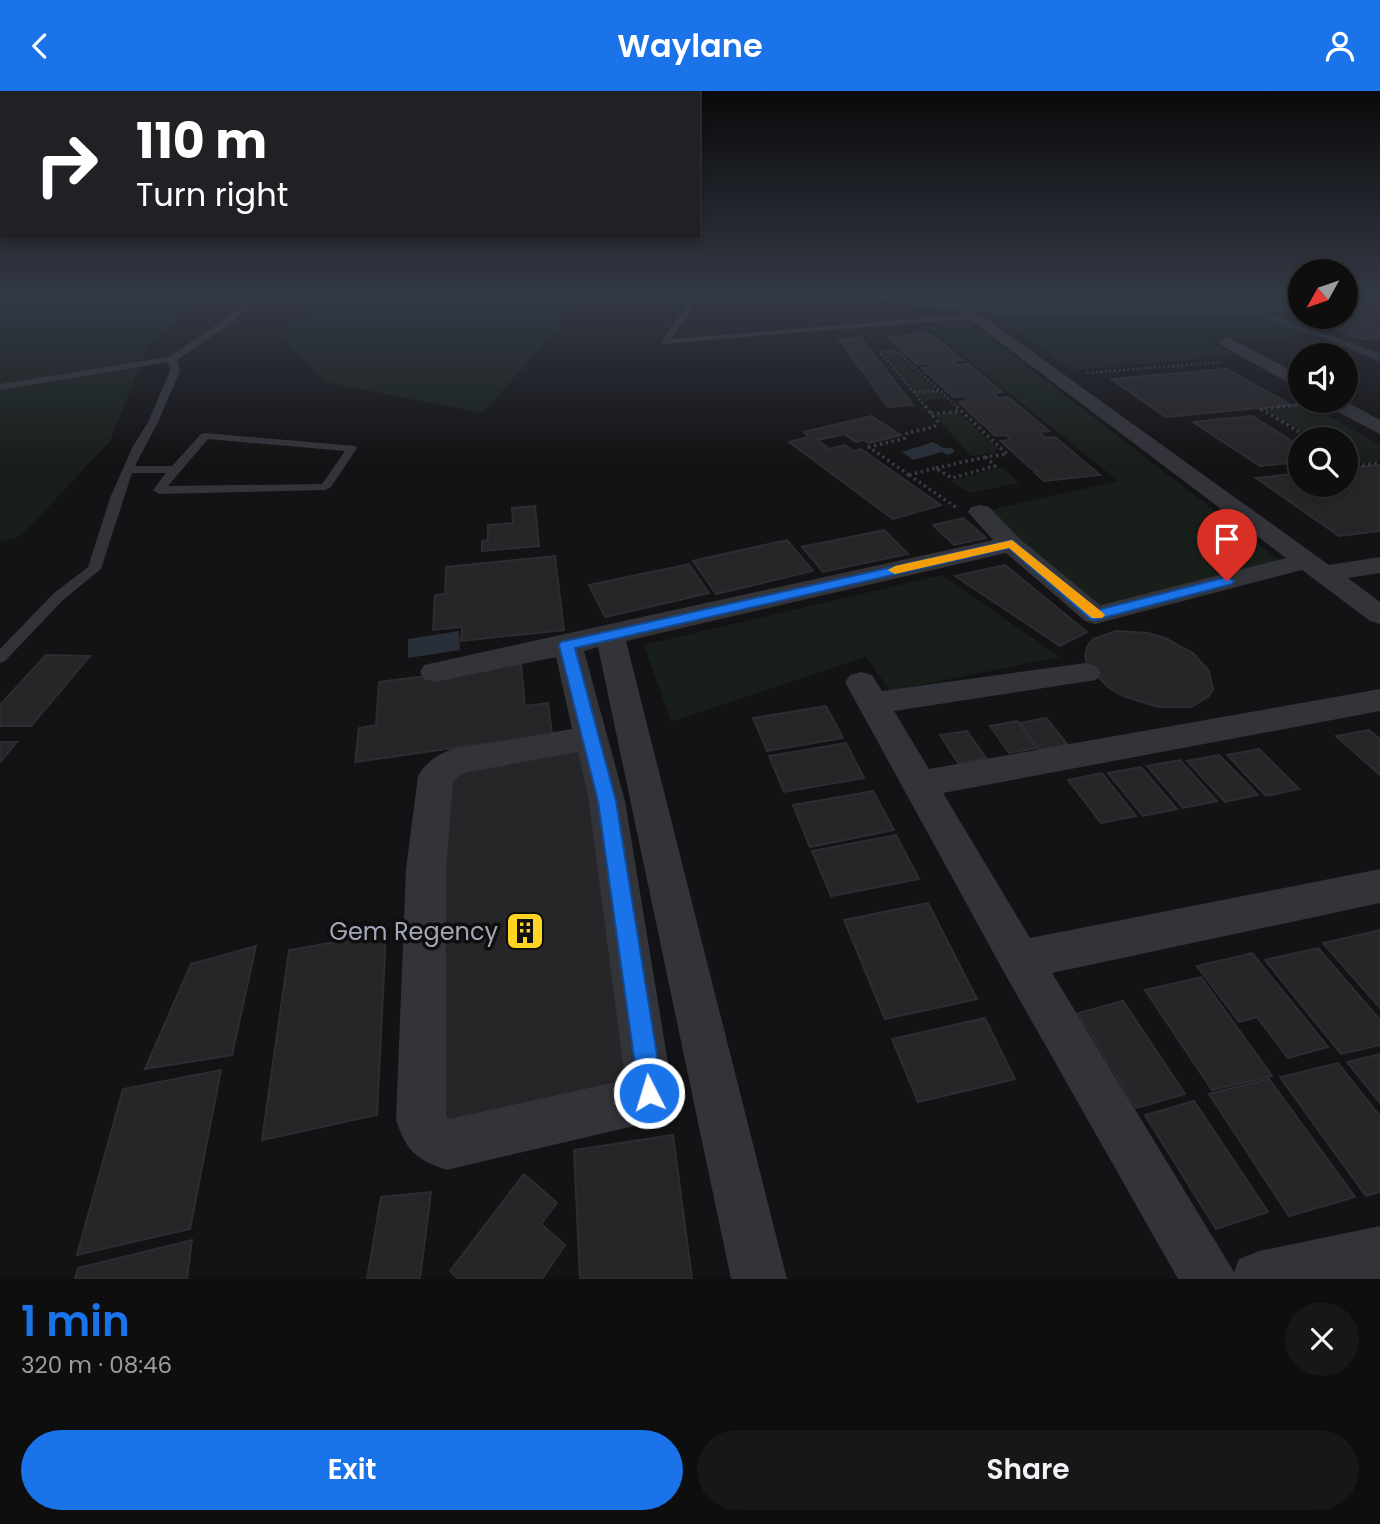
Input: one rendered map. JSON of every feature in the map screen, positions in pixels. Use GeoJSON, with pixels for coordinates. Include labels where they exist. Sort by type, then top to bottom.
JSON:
{"type":"FeatureCollection","features":[{"type":"Feature","properties":{"kind":"street"},"geometry":{"type":"LineString","coordinates":[[1024,352],[1380,615]]}},
{"type":"Feature","properties":{"kind":"street"},"geometry":{"type":"LineString","coordinates":[[1246,352],[1288,376]]}},
{"type":"Feature","properties":{"kind":"street"},"geometry":{"type":"LineString","coordinates":[[1346,413],[1380,428]]}},
{"type":"Feature","properties":{"kind":"street"},"geometry":{"type":"LineString","coordinates":[[973,510],[1095,615],[1316,567],[1380,565]]}},
{"type":"Feature","properties":{"kind":"street"},"geometry":{"type":"LineString","coordinates":[[435,673],[1012,544]]}},
{"type":"Feature","properties":{"kind":"street"},"geometry":{"type":"LineString","coordinates":[[610,634],[759,1279]]}},
{"type":"Feature","properties":{"kind":"street"},"geometry":{"type":"LineString","coordinates":[[567,645],[591,738],[607,801],[649,1093],[634,1103],[446,1145],[437,1142],[424,1129],[421,1120],[426,869],[436,776],[453,762],[591,738]]}},
{"type":"Feature","properties":{"kind":"street"},"geometry":{"type":"LineString","coordinates":[[1085,673],[867,692],[1020,960],[1209,1279]]}},
{"type":"Feature","properties":{"kind":"street"},"geometry":{"type":"LineString","coordinates":[[918,784],[1380,700]]}},
{"type":"Feature","properties":{"kind":"street"},"geometry":{"type":"LineString","coordinates":[[1020,960],[1380,886]]}},
{"type":"Feature","properties":{"kind":"street"},"geometry":{"type":"LineString","coordinates":[[1259,1279],[1380,1254]]}},
{"type":"Feature","properties":{"kind":"lane"},"geometry":{"type":"LineString","coordinates":[[0,387],[172,359],[182,352]]}},
{"type":"Feature","properties":{"kind":"lane"},"geometry":{"type":"LineString","coordinates":[[0,658],[58,597],[94,569],[116,498],[175,371],[172,359]]}},
{"type":"Feature","properties":{"kind":"lane"},"geometry":{"type":"LineString","coordinates":[[128,470],[175,469],[205,436],[352,447],[325,487],[159,490],[175,469]]}},
{"type":"Feature","properties":{"kind":"lane"},"geometry":{"type":"LineString","coordinates":[[0,666],[0,672]]}},
{"type":"Feature","properties":{"kind":"path"},"geometry":{"type":"LineString","coordinates":[[880,352],[939,422],[869,447],[959,509],[973,510]]}},
{"type":"Feature","properties":{"kind":"path"},"geometry":{"type":"LineString","coordinates":[[899,352],[1007,454],[909,475]]}},
{"type":"Feature","properties":{"kind":"path"},"geometry":{"type":"LineString","coordinates":[[1094,381],[1084,373],[1234,361]]}},
{"type":"Feature","properties":{"kind":"path"},"geometry":{"type":"LineString","coordinates":[[914,392],[940,390]]}},
{"type":"Feature","properties":{"kind":"path"},"geometry":{"type":"LineString","coordinates":[[1288,406],[1261,409],[1290,427]]}},
{"type":"Feature","properties":{"kind":"path"},"geometry":{"type":"LineString","coordinates":[[931,414],[961,411]]}},
{"type":"Feature","properties":{"kind":"path"},"geometry":{"type":"LineString","coordinates":[[935,468],[952,478],[995,466],[986,457]]}},
{"type":"Feature","properties":{"kind":"path"},"geometry":{"type":"LineString","coordinates":[[1358,466],[1380,463]]}},
{"type":"Feature","properties":{"kind":"shaded area"},"geometry":{"type":"Polygon","coordinates":[[[0,352],[146,352],[110,441],[21,536],[0,542],[0,352]]]}},
{"type":"Feature","properties":{"kind":"shaded area"},"geometry":{"type":"Polygon","coordinates":[[[296,352],[537,352],[483,413],[325,382],[296,352]]]}},
{"type":"Feature","properties":{"kind":"shaded area"},"geometry":{"type":"Polygon","coordinates":[[[885,352],[896,352],[944,398],[922,401],[883,355],[885,352]]]}},
{"type":"Feature","properties":{"kind":"shaded area"},"geometry":{"type":"Polygon","coordinates":[[[959,352],[1009,352],[1279,560],[1097,605],[1038,556],[990,510],[1118,481],[959,352]]]}},
{"type":"Feature","properties":{"kind":"shaded area"},"geometry":{"type":"Polygon","coordinates":[[[1048,352],[1228,352],[1233,356],[1072,370],[1048,352]]]}},
{"type":"Feature","properties":{"kind":"shaded area"},"geometry":{"type":"Polygon","coordinates":[[[1358,352],[1377,352],[1380,362],[1358,352]]]}},
{"type":"Feature","properties":{"kind":"shaded area"},"geometry":{"type":"Polygon","coordinates":[[[1288,408],[1288,413],[1323,413],[1348,427],[1293,427],[1265,410],[1288,408]]]}},
{"type":"Feature","properties":{"kind":"shaded area"},"geometry":{"type":"Polygon","coordinates":[[[958,412],[999,449],[994,450],[997,453],[971,456],[934,414],[958,412]]]}},
{"type":"Feature","properties":{"kind":"shaded area"},"geometry":{"type":"Polygon","coordinates":[[[1358,433],[1380,445],[1380,462],[1358,464],[1358,433]]]}},
{"type":"Feature","properties":{"kind":"shaded area"},"geometry":{"type":"Polygon","coordinates":[[[933,442],[943,448],[952,448],[955,452],[947,455],[942,452],[913,460],[902,452],[933,442]]]}},
{"type":"Feature","properties":{"kind":"shaded area"},"geometry":{"type":"Polygon","coordinates":[[[1002,467],[1019,483],[969,493],[950,481],[1002,467]]]}},
{"type":"Feature","properties":{"kind":"shaded area"},"geometry":{"type":"Polygon","coordinates":[[[942,575],[1060,657],[890,691],[866,657],[671,722],[644,645],[942,575]]]}},
{"type":"Feature","properties":{"kind":"shaded area"},"geometry":{"type":"Polygon","coordinates":[[[459,631],[460,650],[408,658],[408,639],[459,631]]]}},
{"type":"Feature","properties":{"kind":"building"},"geometry":{"type":"Polygon","coordinates":[[[849,352],[872,352],[913,405],[888,407],[849,352]]]}},
{"type":"Feature","properties":{"kind":"building"},"geometry":{"type":"Polygon","coordinates":[[[905,352],[954,352],[963,360],[953,360],[958,365],[968,364],[1002,392],[993,393],[999,398],[1008,397],[1049,431],[1039,432],[1045,438],[1055,437],[1100,475],[1044,481],[1034,472],[1038,471],[1030,468],[1001,441],[1011,440],[1006,435],[995,436],[986,427],[990,427],[987,424],[983,425],[959,402],[969,401],[964,396],[954,397],[945,390],[949,389],[943,387],[922,368],[932,367],[927,363],[917,364],[905,352]]]}},
{"type":"Feature","properties":{"kind":"building"},"geometry":{"type":"Polygon","coordinates":[[[1227,369],[1288,405],[1166,417],[1111,379],[1227,369]]]}},
{"type":"Feature","properties":{"kind":"building"},"geometry":{"type":"Polygon","coordinates":[[[871,416],[901,435],[869,443],[864,440],[856,442],[844,434],[818,440],[829,449],[845,445],[853,451],[861,449],[941,505],[893,519],[789,442],[809,437],[804,432],[871,416]]]}},
{"type":"Feature","properties":{"kind":"building"},"geometry":{"type":"Polygon","coordinates":[[[1252,416],[1288,438],[1288,463],[1260,466],[1193,422],[1252,416]]]}},
{"type":"Feature","properties":{"kind":"building"},"geometry":{"type":"Polygon","coordinates":[[[1380,465],[1380,531],[1339,536],[1256,478],[1288,474],[1288,497],[1358,497],[1358,467],[1380,465]]]}},
{"type":"Feature","properties":{"kind":"building"},"geometry":{"type":"Polygon","coordinates":[[[535,506],[539,546],[482,551],[482,541],[488,540],[488,525],[513,523],[512,508],[535,506]]]}},
{"type":"Feature","properties":{"kind":"building"},"geometry":{"type":"Polygon","coordinates":[[[963,518],[986,538],[954,545],[933,525],[963,518]]]}},
{"type":"Feature","properties":{"kind":"building"},"geometry":{"type":"Polygon","coordinates":[[[884,530],[908,554],[823,572],[802,547],[884,530]]]}},
{"type":"Feature","properties":{"kind":"building"},"geometry":{"type":"Polygon","coordinates":[[[787,540],[813,571],[716,594],[693,561],[787,540]]]}},
{"type":"Feature","properties":{"kind":"building"},"geometry":{"type":"Polygon","coordinates":[[[555,556],[564,630],[461,641],[462,627],[433,630],[435,595],[445,594],[446,567],[555,556]]]}},
{"type":"Feature","properties":{"kind":"building"},"geometry":{"type":"Polygon","coordinates":[[[689,564],[709,593],[605,617],[589,585],[689,564]]]}},
{"type":"Feature","properties":{"kind":"building"},"geometry":{"type":"Polygon","coordinates":[[[1005,565],[1087,632],[1060,646],[955,576],[1005,565]]]}},
{"type":"Feature","properties":{"kind":"building"},"geometry":{"type":"Polygon","coordinates":[[[1116,631],[1148,633],[1165,638],[1193,653],[1209,671],[1213,689],[1209,696],[1191,707],[1158,707],[1123,696],[1108,687],[1088,667],[1085,656],[1093,639],[1116,631]]]}},
{"type":"Feature","properties":{"kind":"building"},"geometry":{"type":"Polygon","coordinates":[[[46,655],[90,656],[31,726],[0,726],[0,705],[46,655]]]}},
{"type":"Feature","properties":{"kind":"building"},"geometry":{"type":"Polygon","coordinates":[[[521,664],[525,706],[548,703],[552,734],[355,762],[359,728],[376,725],[379,682],[521,664]]]}},
{"type":"Feature","properties":{"kind":"building"},"geometry":{"type":"Polygon","coordinates":[[[826,706],[843,738],[767,751],[753,718],[826,706]]]}},
{"type":"Feature","properties":{"kind":"building"},"geometry":{"type":"Polygon","coordinates":[[[1046,718],[1068,745],[1040,750],[1020,723],[1046,718]]]}},
{"type":"Feature","properties":{"kind":"building"},"geometry":{"type":"Polygon","coordinates":[[[1017,721],[1036,748],[1009,753],[990,726],[1017,721]]]}},
{"type":"Feature","properties":{"kind":"building"},"geometry":{"type":"Polygon","coordinates":[[[1369,730],[1380,739],[1380,775],[1336,736],[1369,730]]]}},
{"type":"Feature","properties":{"kind":"building"},"geometry":{"type":"Polygon","coordinates":[[[967,731],[986,758],[958,763],[940,735],[967,731]]]}},
{"type":"Feature","properties":{"kind":"building"},"geometry":{"type":"Polygon","coordinates":[[[0,742],[17,742],[0,762],[0,742]]]}},
{"type":"Feature","properties":{"kind":"building"},"geometry":{"type":"Polygon","coordinates":[[[846,743],[864,778],[784,792],[769,756],[846,743]]]}},
{"type":"Feature","properties":{"kind":"building"},"geometry":{"type":"Polygon","coordinates":[[[1259,749],[1299,789],[1266,796],[1227,755],[1259,749]]]}},
{"type":"Feature","properties":{"kind":"building","name":"Gem Regency"},"geometry":{"type":"Polygon","coordinates":[[[582,750],[630,1094],[438,1131],[447,768],[582,750]]]}},
{"type":"Feature","properties":{"kind":"building"},"geometry":{"type":"Polygon","coordinates":[[[1219,755],[1258,795],[1225,802],[1187,761],[1219,755]]]}},
{"type":"Feature","properties":{"kind":"building"},"geometry":{"type":"Polygon","coordinates":[[[1180,760],[1217,801],[1183,808],[1147,766],[1180,760]]]}},
{"type":"Feature","properties":{"kind":"building"},"geometry":{"type":"Polygon","coordinates":[[[1141,767],[1177,809],[1143,816],[1108,773],[1141,767]]]}},
{"type":"Feature","properties":{"kind":"building"},"geometry":{"type":"Polygon","coordinates":[[[1102,773],[1136,816],[1101,823],[1068,780],[1102,773]]]}},
{"type":"Feature","properties":{"kind":"building"},"geometry":{"type":"Polygon","coordinates":[[[873,791],[894,830],[810,847],[793,805],[873,791]]]}},
{"type":"Feature","properties":{"kind":"building"},"geometry":{"type":"Polygon","coordinates":[[[896,835],[919,879],[831,896],[812,851],[896,835]]]}},
{"type":"Feature","properties":{"kind":"building"},"geometry":{"type":"Polygon","coordinates":[[[928,903],[977,999],[885,1019],[844,920],[928,903]]]}},
{"type":"Feature","properties":{"kind":"building"},"geometry":{"type":"Polygon","coordinates":[[[1380,930],[1380,1008],[1323,943],[1380,930]]]}},
{"type":"Feature","properties":{"kind":"building"},"geometry":{"type":"Polygon","coordinates":[[[386,933],[377,1115],[262,1140],[289,950],[386,933]]]}},
{"type":"Feature","properties":{"kind":"building"},"geometry":{"type":"Polygon","coordinates":[[[256,946],[232,1055],[145,1069],[191,964],[256,946]]]}},
{"type":"Feature","properties":{"kind":"building"},"geometry":{"type":"Polygon","coordinates":[[[1318,948],[1380,1020],[1380,1045],[1341,1054],[1265,960],[1318,948]]]}},
{"type":"Feature","properties":{"kind":"building"},"geometry":{"type":"Polygon","coordinates":[[[1252,953],[1328,1047],[1288,1058],[1257,1017],[1239,1022],[1197,966],[1252,953]]]}},
{"type":"Feature","properties":{"kind":"building"},"geometry":{"type":"Polygon","coordinates":[[[1201,977],[1272,1076],[1212,1090],[1145,990],[1201,977]]]}},
{"type":"Feature","properties":{"kind":"building"},"geometry":{"type":"Polygon","coordinates":[[[1123,1001],[1185,1094],[1136,1108],[1078,1013],[1123,1001]]]}},
{"type":"Feature","properties":{"kind":"building"},"geometry":{"type":"Polygon","coordinates":[[[985,1018],[1015,1079],[918,1102],[892,1039],[985,1018]]]}},
{"type":"Feature","properties":{"kind":"building"},"geometry":{"type":"Polygon","coordinates":[[[1380,1054],[1380,1103],[1347,1062],[1380,1054]]]}},
{"type":"Feature","properties":{"kind":"building"},"geometry":{"type":"Polygon","coordinates":[[[1338,1063],[1380,1116],[1380,1192],[1366,1196],[1280,1077],[1338,1063]]]}},
{"type":"Feature","properties":{"kind":"building"},"geometry":{"type":"Polygon","coordinates":[[[221,1070],[190,1229],[77,1255],[123,1089],[221,1070]]]}},
{"type":"Feature","properties":{"kind":"building"},"geometry":{"type":"Polygon","coordinates":[[[1269,1079],[1355,1197],[1289,1216],[1209,1094],[1269,1079]]]}},
{"type":"Feature","properties":{"kind":"building"},"geometry":{"type":"Polygon","coordinates":[[[1194,1101],[1268,1212],[1216,1229],[1145,1115],[1194,1101]]]}},
{"type":"Feature","properties":{"kind":"building"},"geometry":{"type":"Polygon","coordinates":[[[673,1135],[692,1279],[580,1279],[574,1150],[673,1135]]]}},
{"type":"Feature","properties":{"kind":"building"},"geometry":{"type":"Polygon","coordinates":[[[524,1174],[557,1203],[541,1224],[565,1245],[542,1279],[458,1279],[450,1271],[524,1174]]]}},
{"type":"Feature","properties":{"kind":"building"},"geometry":{"type":"Polygon","coordinates":[[[431,1192],[420,1279],[367,1279],[381,1197],[431,1192]]]}},
{"type":"Feature","properties":{"kind":"building"},"geometry":{"type":"Polygon","coordinates":[[[192,1240],[187,1279],[75,1279],[78,1268],[192,1240]]]}},
{"type":"Feature","properties":{"kind":"slow traffic"},"geometry":{"type":"LineString","coordinates":[[895,570],[1012,544],[1097,615]]}},
{"type":"Feature","properties":{"kind":"place","name":"Gem Regency"},"geometry":{"type":"Point","coordinates":[525,931]}},
{"type":"Feature","properties":{"kind":"route"},"geometry":{"type":"LineString","coordinates":[[649,1093],[607,801],[567,645],[1012,544],[1095,615],[1227,581]]}}]}
